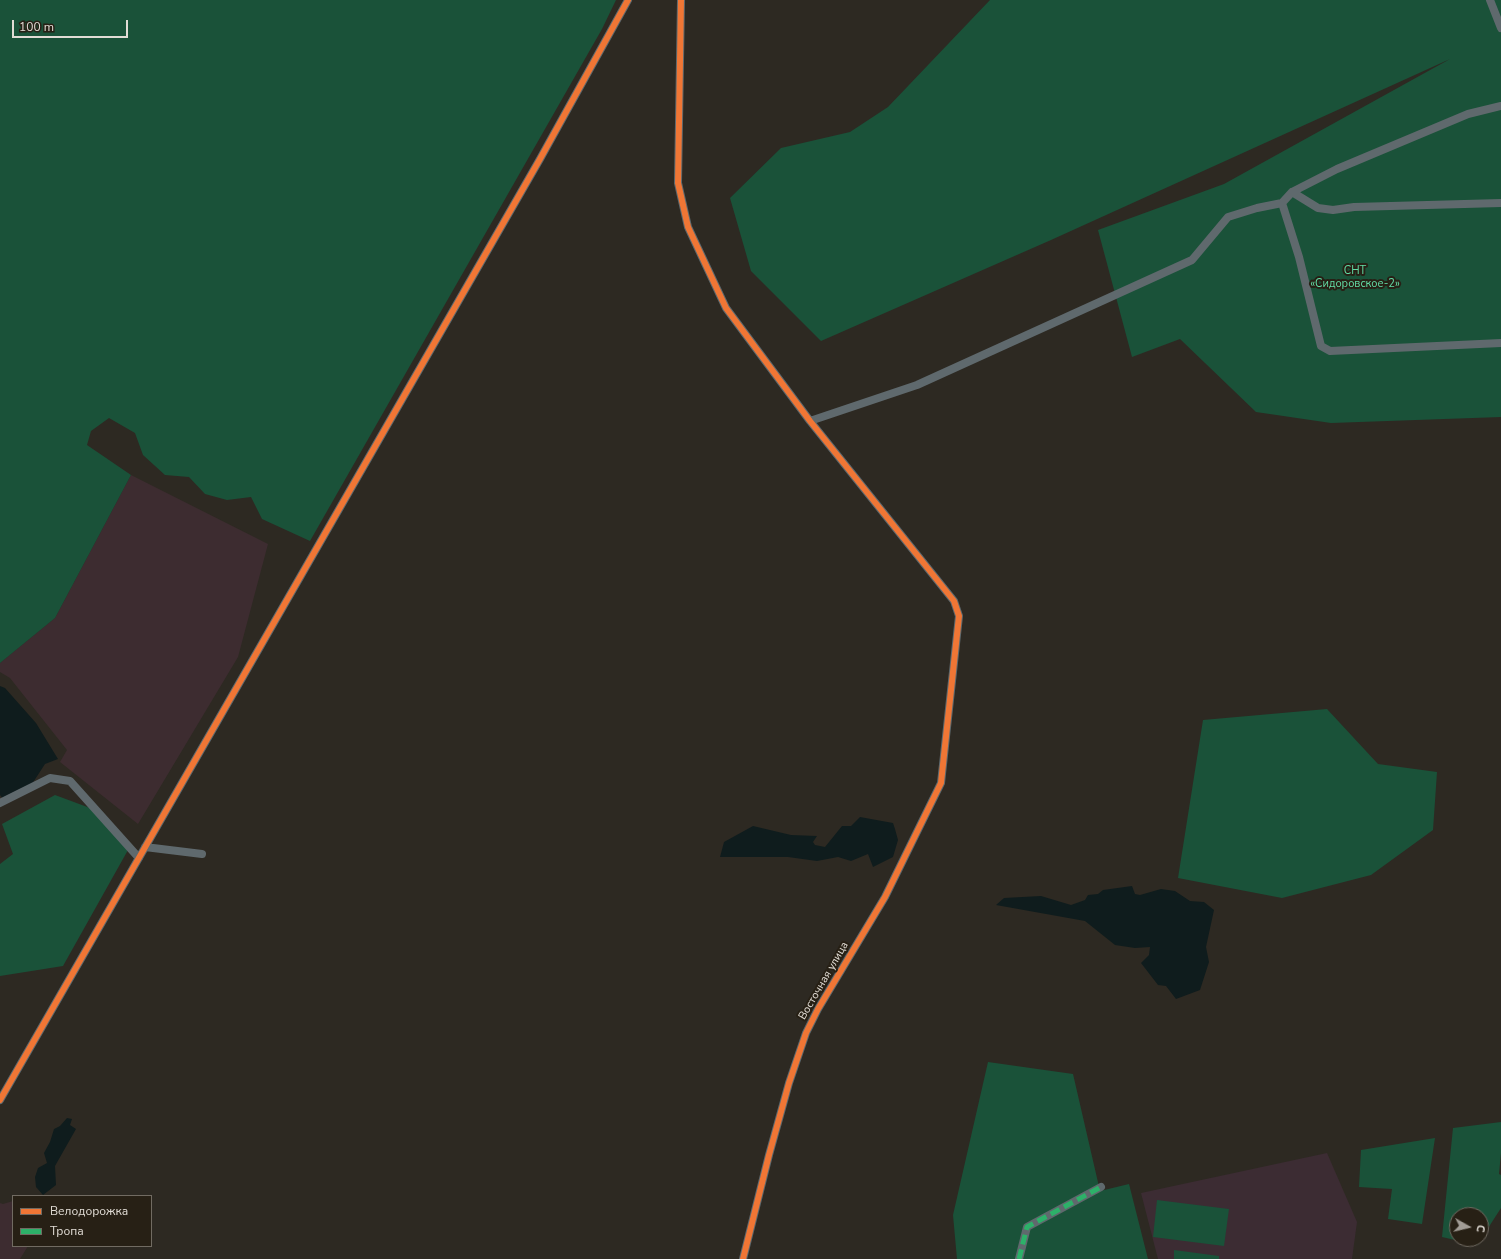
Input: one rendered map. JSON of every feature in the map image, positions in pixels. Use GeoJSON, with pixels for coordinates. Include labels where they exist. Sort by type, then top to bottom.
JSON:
{"type":"FeatureCollection","features":[{"type":"Feature","properties":{"kind":"street"},"geometry":{"type":"LineString","coordinates":[[0,1100],[540,159],[628,0]]}},
{"type":"Feature","properties":{"kind":"street","name":"Восточная улица"},"geometry":{"type":"LineString","coordinates":[[681,0],[678,183],[688,227],[726,308],[810,421],[954,601],[959,616],[940,784],[885,897],[806,1032],[789,1083],[769,1155],[743,1259]]}},
{"type":"Feature","properties":{"kind":"street"},"geometry":{"type":"LineString","coordinates":[[1490,0],[1501,28]]}},
{"type":"Feature","properties":{"kind":"street"},"geometry":{"type":"LineString","coordinates":[[810,421],[916,385],[1192,260],[1228,217],[1257,208],[1282,203],[1292,192],[1337,169],[1468,114],[1501,106]]}},
{"type":"Feature","properties":{"kind":"street"},"geometry":{"type":"LineString","coordinates":[[1292,192],[1318,208],[1333,210],[1354,207],[1501,203]]}},
{"type":"Feature","properties":{"kind":"street"},"geometry":{"type":"LineString","coordinates":[[1282,203],[1299,257],[1321,346],[1330,351],[1501,343]]}},
{"type":"Feature","properties":{"kind":"street"},"geometry":{"type":"LineString","coordinates":[[0,803],[50,778],[70,781],[139,858]]}},
{"type":"Feature","properties":{"kind":"street"},"geometry":{"type":"LineString","coordinates":[[145,847],[202,854]]}},
{"type":"Feature","properties":{"kind":"street"},"geometry":{"type":"LineString","coordinates":[[1018,1259],[1027,1226],[1101,1187]]}},
{"type":"Feature","properties":{"kind":"shaded area"},"geometry":{"type":"Polygon","coordinates":[[[131,475],[268,544],[238,657],[138,824],[60,762],[67,750],[10,678],[0,672],[0,663],[55,618],[131,475]]]}},
{"type":"Feature","properties":{"kind":"shaded area"},"geometry":{"type":"Polygon","coordinates":[[[0,686],[5,688],[36,723],[58,759],[45,764],[32,784],[3,799],[0,795],[0,686]]]}},
{"type":"Feature","properties":{"kind":"shaded area"},"geometry":{"type":"Polygon","coordinates":[[[860,817],[893,823],[898,840],[893,857],[873,867],[868,854],[851,861],[838,857],[817,861],[788,857],[720,857],[724,842],[753,826],[791,835],[817,836],[813,842],[815,845],[825,847],[842,826],[851,826],[860,817]]]}},
{"type":"Feature","properties":{"kind":"shaded area"},"geometry":{"type":"Polygon","coordinates":[[[1132,886],[1135,894],[1140,895],[1161,889],[1175,891],[1190,901],[1204,902],[1214,910],[1206,947],[1209,962],[1200,990],[1176,999],[1166,986],[1158,985],[1141,963],[1149,955],[1150,947],[1135,948],[1115,945],[1085,921],[996,905],[1004,898],[1041,896],[1071,905],[1085,900],[1088,895],[1098,894],[1103,890],[1132,886]]]}},
{"type":"Feature","properties":{"kind":"shaded area"},"geometry":{"type":"Polygon","coordinates":[[[67,1118],[72,1119],[70,1125],[76,1129],[55,1166],[56,1185],[43,1195],[36,1187],[35,1177],[38,1168],[47,1163],[44,1153],[50,1142],[54,1129],[60,1126],[67,1118]]]}},
{"type":"Feature","properties":{"kind":"shaded area"},"geometry":{"type":"Polygon","coordinates":[[[1327,1153],[1357,1222],[1352,1259],[1158,1259],[1141,1193],[1327,1153]]]}},
{"type":"Feature","properties":{"kind":"shaded area"},"geometry":{"type":"Polygon","coordinates":[[[12,1201],[12,1247],[27,1247],[20,1259],[0,1259],[0,1203],[3,1204],[12,1201]]]}},
{"type":"Feature","properties":{"kind":"green space"},"geometry":{"type":"Polygon","coordinates":[[[0,0],[616,0],[602,29],[310,541],[262,519],[251,497],[227,500],[205,494],[189,477],[165,475],[143,455],[135,433],[109,418],[91,431],[87,445],[131,475],[55,618],[0,663],[0,0]]]}},
{"type":"Feature","properties":{"kind":"green space","name":"СНТ «Сидоровское-2»"},"geometry":{"type":"Polygon","coordinates":[[[990,0],[1501,0],[1501,417],[1331,423],[1256,412],[1180,339],[1132,357],[1098,230],[1224,184],[1450,59],[1051,240],[821,341],[751,271],[730,198],[781,148],[850,132],[888,107],[990,0]]]}},
{"type":"Feature","properties":{"kind":"green space"},"geometry":{"type":"Polygon","coordinates":[[[1327,709],[1378,764],[1437,772],[1433,830],[1371,875],[1282,898],[1178,878],[1203,720],[1327,709]]]}},
{"type":"Feature","properties":{"kind":"green space"},"geometry":{"type":"Polygon","coordinates":[[[55,795],[90,808],[128,850],[63,966],[0,976],[0,864],[13,854],[2,824],[55,795]]]}},
{"type":"Feature","properties":{"kind":"green space"},"geometry":{"type":"Polygon","coordinates":[[[988,1062],[1073,1074],[1100,1191],[1129,1184],[1148,1259],[957,1259],[953,1215],[988,1062]]]}},
{"type":"Feature","properties":{"kind":"green space"},"geometry":{"type":"Polygon","coordinates":[[[1501,1122],[1499,1174],[1501,1175],[1501,1208],[1489,1227],[1489,1207],[1449,1207],[1449,1239],[1442,1237],[1453,1128],[1501,1122]]]}},
{"type":"Feature","properties":{"kind":"green space"},"geometry":{"type":"Polygon","coordinates":[[[1435,1138],[1422,1224],[1388,1219],[1392,1189],[1359,1187],[1361,1150],[1435,1138]]]}},
{"type":"Feature","properties":{"kind":"green space"},"geometry":{"type":"Polygon","coordinates":[[[1157,1200],[1229,1209],[1224,1246],[1153,1237],[1157,1200]]]}},
{"type":"Feature","properties":{"kind":"green space"},"geometry":{"type":"Polygon","coordinates":[[[1174,1250],[1219,1256],[1219,1259],[1174,1259],[1174,1250]]]}},
{"type":"Feature","properties":{"kind":"marked path"},"geometry":{"type":"LineString","coordinates":[[1019,1259],[1027,1227],[1101,1187]]}},
{"type":"Feature","properties":{"kind":"cycle path"},"geometry":{"type":"LineString","coordinates":[[0,1100],[540,159],[628,0]]}},
{"type":"Feature","properties":{"kind":"cycle path"},"geometry":{"type":"LineString","coordinates":[[681,0],[678,183],[688,227],[726,308],[810,421],[954,601],[959,616],[941,783],[885,897],[818,1009],[806,1033],[789,1083],[743,1259]]}}]}
